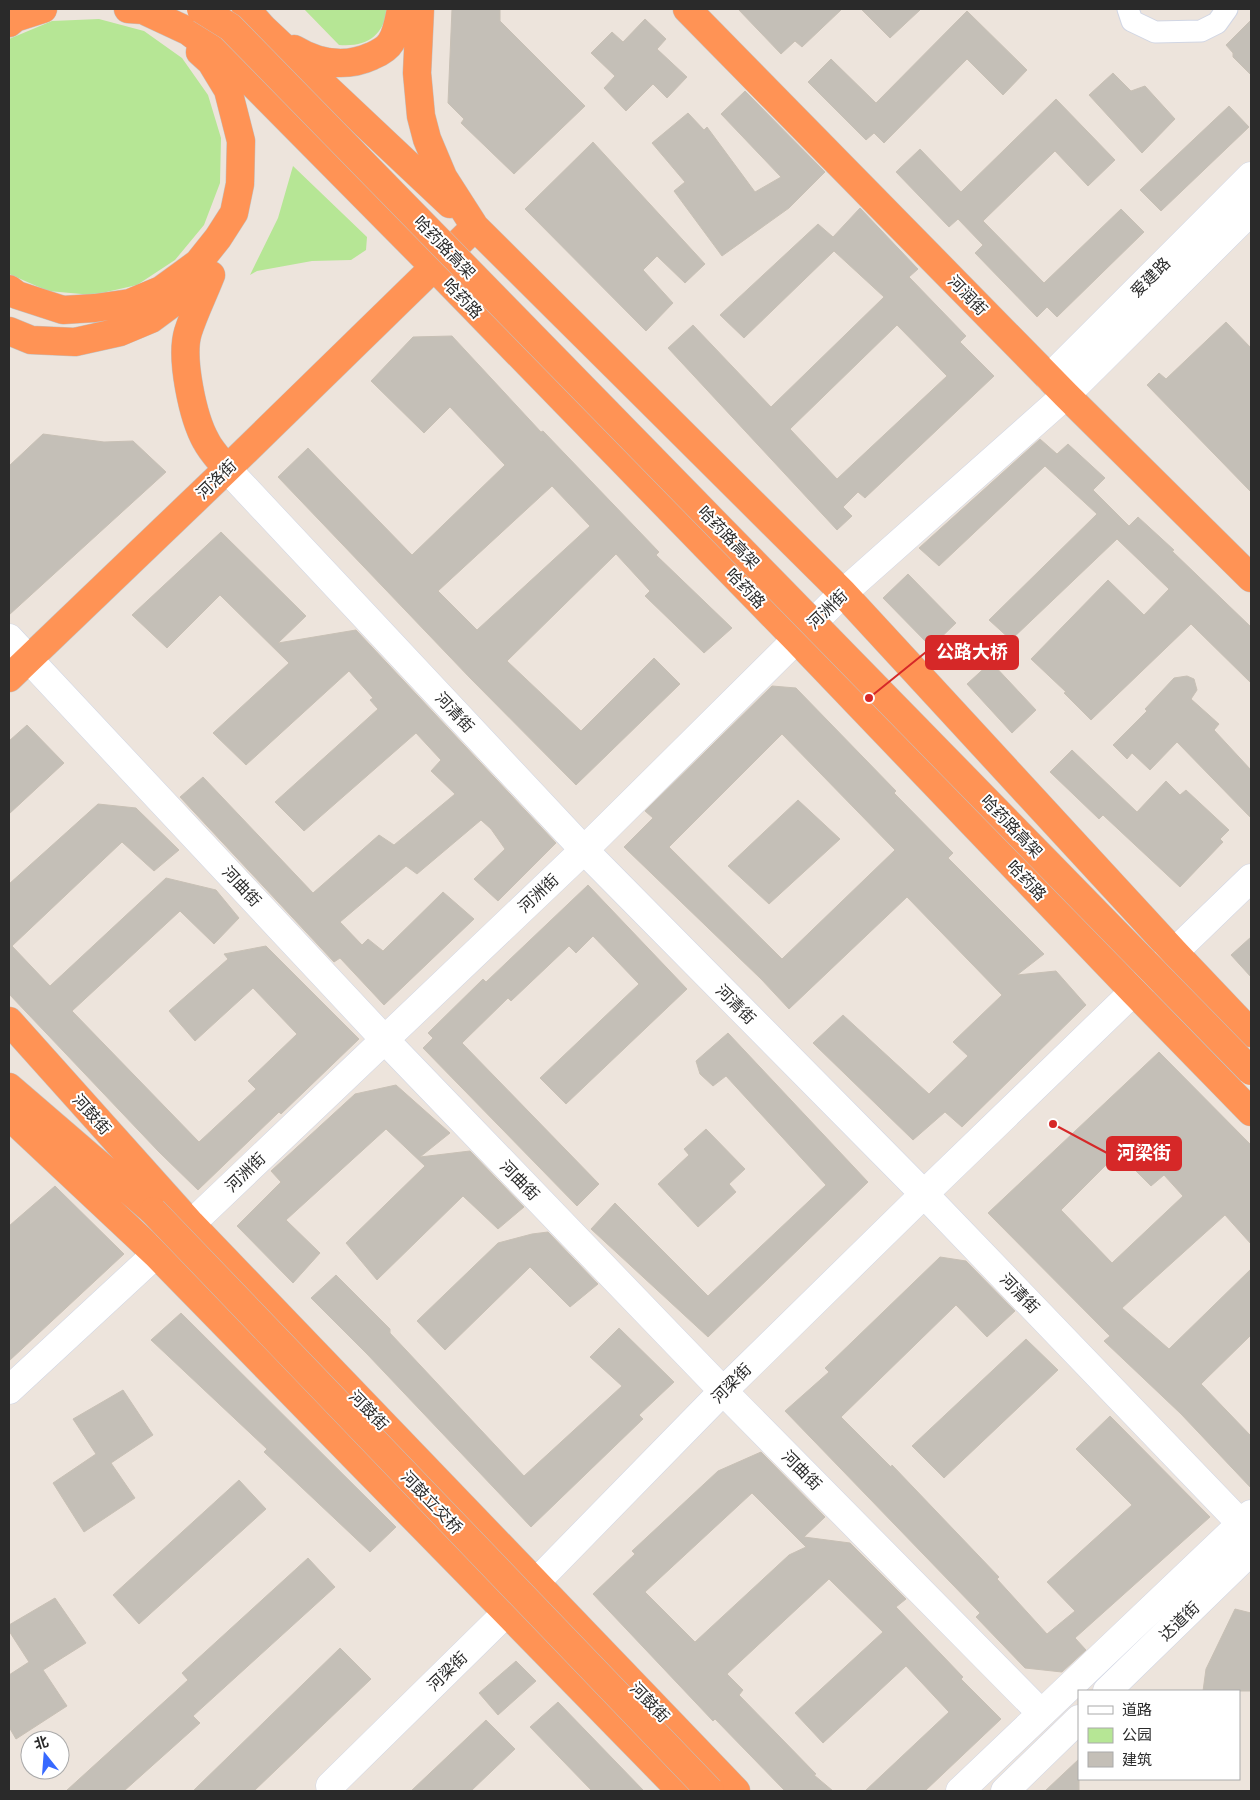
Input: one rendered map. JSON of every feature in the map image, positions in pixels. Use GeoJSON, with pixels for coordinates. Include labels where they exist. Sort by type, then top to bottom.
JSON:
{"type":"FeatureCollection","features":[{"type":"Feature","properties":{"kind":"highway"},"geometry":{"type":"LineString","coordinates":[[9,22],[43,9]]}},
{"type":"Feature","properties":{"kind":"highway"},"geometry":{"type":"LineString","coordinates":[[9,289],[18,295],[63,310],[130,303],[161,290],[198,263],[218,238],[234,213],[240,184],[241,141],[228,90],[211,62],[170,26],[127,9]]}},
{"type":"Feature","properties":{"kind":"highway","name":"哈药路"},"geometry":{"type":"LineString","coordinates":[[127,9],[143,10],[188,31],[237,68],[427,273],[796,639],[1251,1112]]}},
{"type":"Feature","properties":{"kind":"highway","name":"哈药路高架"},"geometry":{"type":"LineString","coordinates":[[201,9],[230,27],[1251,1071]]}},
{"type":"Feature","properties":{"kind":"highway"},"geometry":{"type":"LineString","coordinates":[[246,9],[272,36],[475,227],[842,593],[1251,1033]]}},
{"type":"Feature","properties":{"kind":"highway"},"geometry":{"type":"LineString","coordinates":[[272,36],[298,52],[320,61],[340,64],[356,62],[380,52],[391,43],[401,9]]}},
{"type":"Feature","properties":{"kind":"highway"},"geometry":{"type":"LineString","coordinates":[[420,9],[417,73],[421,116],[427,139],[440,170],[475,227]]}},
{"type":"Feature","properties":{"kind":"highway","name":"河润街"},"geometry":{"type":"LineString","coordinates":[[687,9],[1058,387],[1251,578]]}},
{"type":"Feature","properties":{"kind":"highway"},"geometry":{"type":"LineString","coordinates":[[9,331],[31,340],[75,342],[120,332],[151,319],[185,295],[214,269],[234,241],[251,206],[252,198],[256,157],[250,108],[237,68]]}},
{"type":"Feature","properties":{"kind":"highway","name":"河洛街"},"geometry":{"type":"LineString","coordinates":[[9,678],[475,227]]}},
{"type":"Feature","properties":{"kind":"highway"},"geometry":{"type":"LineString","coordinates":[[214,269],[187,333],[186,356],[190,394],[196,416],[206,441],[227,468]]}},
{"type":"Feature","properties":{"kind":"highway","name":"河鼓街"},"geometry":{"type":"LineString","coordinates":[[9,1022],[191,1224],[736,1791]]}},
{"type":"Feature","properties":{"kind":"highway"},"geometry":{"type":"LineString","coordinates":[[9,1047],[153,1211]]}},
{"type":"Feature","properties":{"kind":"highway"},"geometry":{"type":"LineString","coordinates":[[9,1086],[153,1211]]}},
{"type":"Feature","properties":{"kind":"highway"},"geometry":{"type":"LineString","coordinates":[[9,1116],[156,1254],[681,1791]]}},
{"type":"Feature","properties":{"kind":"highway","name":"河鼓立交桥"},"geometry":{"type":"LineString","coordinates":[[153,1211],[710,1791]]}},
{"type":"Feature","properties":{"kind":"street"},"geometry":{"type":"LineString","coordinates":[[1128,9],[1132,20],[1155,32],[1200,31],[1217,23],[1227,9]]}},
{"type":"Feature","properties":{"kind":"street","name":"爱建路"},"geometry":{"type":"LineString","coordinates":[[1058,387],[1251,176]]}},
{"type":"Feature","properties":{"kind":"street","name":"爱建路"},"geometry":{"type":"LineString","coordinates":[[1058,387],[1251,211]]}},
{"type":"Feature","properties":{"kind":"street","name":"河洲街"},"geometry":{"type":"LineString","coordinates":[[9,1390],[191,1224],[584,850],[842,593],[1058,387]]}},
{"type":"Feature","properties":{"kind":"street","name":"河清街"},"geometry":{"type":"LineString","coordinates":[[227,468],[584,850],[1248,1523]]}},
{"type":"Feature","properties":{"kind":"street","name":"河曲街"},"geometry":{"type":"LineString","coordinates":[[9,638],[384,1039],[723,1390],[1041,1713]]}},
{"type":"Feature","properties":{"kind":"street","name":"河梁街"},"geometry":{"type":"LineString","coordinates":[[333,1791],[330,1786],[506,1613],[534,1582],[723,1390],[1251,878]]}},
{"type":"Feature","properties":{"kind":"street"},"geometry":{"type":"LineString","coordinates":[[960,1791],[1041,1713],[1248,1523]]}},
{"type":"Feature","properties":{"kind":"street","name":"达道街"},"geometry":{"type":"LineString","coordinates":[[1108,1690],[1251,1551]]}},
{"type":"Feature","properties":{"kind":"street"},"geometry":{"type":"LineString","coordinates":[[1005,1791],[1078,1720]]}},
{"type":"Feature","properties":{"kind":"green space"},"geometry":{"type":"Polygon","coordinates":[[[304,9],[389,9],[378,33],[372,38],[358,44],[339,45],[304,9]]]}},
{"type":"Feature","properties":{"kind":"green space"},"geometry":{"type":"Polygon","coordinates":[[[99,19],[144,31],[182,58],[208,95],[221,138],[220,183],[204,225],[175,260],[137,285],[93,295],[48,291],[9,274],[9,39],[52,21],[99,19]]]}},
{"type":"Feature","properties":{"kind":"green space"},"geometry":{"type":"Polygon","coordinates":[[[293,166],[367,237],[366,250],[351,260],[312,261],[257,271],[250,275],[278,218],[293,166]]]}},
{"type":"Feature","properties":{"kind":"building"},"geometry":{"type":"Polygon","coordinates":[[[452,9],[500,9],[500,21],[585,106],[514,174],[461,123],[464,119],[448,103],[452,9]]]}},
{"type":"Feature","properties":{"kind":"building"},"geometry":{"type":"Polygon","coordinates":[[[738,9],[842,9],[802,47],[795,41],[781,54],[738,9]]]}},
{"type":"Feature","properties":{"kind":"building"},"geometry":{"type":"Polygon","coordinates":[[[861,9],[921,9],[890,38],[861,9]]]}},
{"type":"Feature","properties":{"kind":"building"},"geometry":{"type":"Polygon","coordinates":[[[967,11],[1027,70],[1003,95],[967,59],[884,143],[874,133],[866,140],[808,82],[831,59],[876,103],[967,11]]]}},
{"type":"Feature","properties":{"kind":"building"},"geometry":{"type":"Polygon","coordinates":[[[645,19],[666,39],[657,49],[687,77],[667,98],[653,84],[626,111],[604,88],[615,76],[591,53],[612,32],[623,42],[645,19]]]}},
{"type":"Feature","properties":{"kind":"building"},"geometry":{"type":"Polygon","coordinates":[[[1251,20],[1251,75],[1233,57],[1233,53],[1226,45],[1251,20]]]}},
{"type":"Feature","properties":{"kind":"building"},"geometry":{"type":"Polygon","coordinates":[[[1113,73],[1131,91],[1145,86],[1175,119],[1142,153],[1089,95],[1113,73]]]}},
{"type":"Feature","properties":{"kind":"building"},"geometry":{"type":"Polygon","coordinates":[[[745,91],[825,172],[789,208],[722,256],[674,191],[685,182],[652,143],[688,113],[704,130],[707,127],[755,192],[781,177],[721,114],[745,91]]]}},
{"type":"Feature","properties":{"kind":"building"},"geometry":{"type":"Polygon","coordinates":[[[1056,99],[1115,160],[1088,186],[1055,151],[983,221],[1044,283],[1121,209],[1144,232],[1057,317],[1047,307],[1037,317],[975,253],[983,245],[958,219],[949,227],[896,172],[920,149],[961,192],[1056,99]]]}},
{"type":"Feature","properties":{"kind":"building"},"geometry":{"type":"Polygon","coordinates":[[[1229,106],[1249,127],[1161,211],[1140,190],[1229,106]]]}},
{"type":"Feature","properties":{"kind":"building"},"geometry":{"type":"Polygon","coordinates":[[[593,142],[705,264],[685,283],[657,256],[643,270],[673,303],[646,331],[525,209],[593,142]]]}},
{"type":"Feature","properties":{"kind":"building"},"geometry":{"type":"Polygon","coordinates":[[[860,208],[918,269],[909,277],[966,336],[960,342],[994,376],[865,498],[858,492],[843,507],[852,516],[837,530],[668,348],[693,325],[771,407],[884,297],[834,251],[744,338],[720,315],[818,224],[833,237],[860,208]],[[897,325],[790,429],[837,479],[947,376],[897,325]]]}},
{"type":"Feature","properties":{"kind":"building"},"geometry":{"type":"Polygon","coordinates":[[[1226,322],[1251,348],[1251,492],[1147,385],[1159,373],[1166,379],[1226,322]]]}},
{"type":"Feature","properties":{"kind":"building"},"geometry":{"type":"Polygon","coordinates":[[[452,336],[541,432],[543,431],[659,552],[656,555],[732,628],[704,653],[645,596],[650,591],[616,554],[507,661],[581,731],[654,658],[680,684],[576,785],[470,678],[278,477],[308,448],[412,555],[505,465],[450,407],[424,433],[371,381],[413,337],[452,336]],[[552,486],[438,591],[477,630],[590,526],[552,486]]]}},
{"type":"Feature","properties":{"kind":"building"},"geometry":{"type":"Polygon","coordinates":[[[43,434],[104,442],[133,441],[166,472],[9,615],[9,466],[43,434]]]}},
{"type":"Feature","properties":{"kind":"building"},"geometry":{"type":"Polygon","coordinates":[[[1040,439],[1057,454],[1068,444],[1105,478],[1093,490],[1129,526],[1138,517],[1251,627],[1251,683],[1191,624],[1091,720],[1064,693],[1066,692],[1031,659],[1108,580],[1144,615],[1169,589],[1117,539],[1011,640],[989,620],[1097,514],[1045,466],[939,566],[919,548],[1040,439]]]}},
{"type":"Feature","properties":{"kind":"building"},"geometry":{"type":"Polygon","coordinates":[[[221,532],[306,616],[278,643],[356,630],[556,843],[498,901],[474,879],[505,849],[491,829],[481,820],[417,874],[406,866],[340,922],[362,945],[368,939],[383,951],[443,892],[474,919],[384,1005],[340,958],[334,962],[180,797],[203,777],[313,893],[379,835],[394,845],[455,794],[431,771],[441,760],[416,733],[304,831],[275,802],[378,709],[370,700],[373,698],[349,671],[246,765],[213,733],[289,663],[220,595],[167,648],[132,615],[221,532]]]}},
{"type":"Feature","properties":{"kind":"building"},"geometry":{"type":"Polygon","coordinates":[[[908,574],[956,623],[931,647],[883,598],[908,574]]]}},
{"type":"Feature","properties":{"kind":"building"},"geometry":{"type":"Polygon","coordinates":[[[991,662],[1036,710],[1012,733],[967,684],[991,662]]]}},
{"type":"Feature","properties":{"kind":"building"},"geometry":{"type":"Polygon","coordinates":[[[1187,676],[1194,679],[1197,690],[1191,699],[1219,724],[1214,730],[1251,770],[1251,818],[1177,742],[1150,770],[1132,753],[1127,759],[1113,745],[1147,711],[1145,709],[1174,678],[1187,676]]]}},
{"type":"Feature","properties":{"kind":"building"},"geometry":{"type":"Polygon","coordinates":[[[772,686],[796,688],[953,853],[948,858],[1044,954],[1017,975],[1056,971],[1086,1005],[962,1127],[945,1112],[913,1140],[813,1043],[843,1015],[929,1094],[968,1056],[953,1042],[1002,995],[907,897],[789,1009],[761,979],[624,847],[653,818],[645,811],[772,686]],[[782,734],[669,847],[782,959],[895,850],[782,734]]]}},
{"type":"Feature","properties":{"kind":"building"},"geometry":{"type":"Polygon","coordinates":[[[27,725],[64,763],[9,814],[9,741],[27,725]]]}},
{"type":"Feature","properties":{"kind":"building"},"geometry":{"type":"Polygon","coordinates":[[[1072,750],[1137,812],[1166,781],[1180,795],[1186,790],[1229,830],[1220,839],[1223,842],[1180,887],[1103,815],[1099,819],[1050,772],[1072,750]]]}},
{"type":"Feature","properties":{"kind":"building"},"geometry":{"type":"Polygon","coordinates":[[[798,800],[840,839],[769,904],[728,866],[798,800]]]}},
{"type":"Feature","properties":{"kind":"building"},"geometry":{"type":"Polygon","coordinates":[[[98,804],[136,808],[179,850],[154,871],[122,842],[12,946],[50,986],[166,878],[216,890],[239,918],[214,944],[180,911],[72,1011],[199,1142],[256,1089],[248,1081],[297,1034],[253,988],[195,1041],[169,1011],[228,959],[224,954],[266,946],[359,1039],[198,1190],[159,1152],[9,994],[9,884],[98,804]]]}},
{"type":"Feature","properties":{"kind":"building"},"geometry":{"type":"Polygon","coordinates":[[[588,885],[687,989],[566,1104],[540,1078],[639,984],[593,936],[576,953],[569,946],[511,1001],[508,998],[462,1043],[599,1184],[577,1206],[423,1048],[433,1038],[428,1033],[483,979],[486,982],[588,885]]]}},
{"type":"Feature","properties":{"kind":"building"},"geometry":{"type":"Polygon","coordinates":[[[1251,937],[1251,977],[1231,955],[1251,937]]]}},
{"type":"Feature","properties":{"kind":"building"},"geometry":{"type":"Polygon","coordinates":[[[728,1033],[868,1182],[708,1337],[591,1229],[615,1203],[708,1296],[826,1185],[726,1076],[713,1086],[700,1074],[696,1061],[728,1033]]]}},
{"type":"Feature","properties":{"kind":"building"},"geometry":{"type":"Polygon","coordinates":[[[1159,1052],[1251,1145],[1251,1244],[1225,1215],[1122,1308],[1169,1349],[1251,1269],[1251,1335],[1201,1384],[1251,1436],[1251,1488],[1181,1414],[1104,1341],[1110,1336],[988,1213],[1159,1052]],[[1118,1153],[1061,1210],[1112,1263],[1183,1196],[1164,1175],[1151,1186],[1118,1153]]]}},
{"type":"Feature","properties":{"kind":"building"},"geometry":{"type":"Polygon","coordinates":[[[396,1085],[450,1133],[420,1157],[470,1151],[524,1207],[498,1229],[463,1196],[377,1280],[346,1243],[425,1166],[386,1129],[286,1220],[320,1253],[293,1283],[237,1226],[281,1182],[271,1171],[355,1094],[396,1085]]]}},
{"type":"Feature","properties":{"kind":"building"},"geometry":{"type":"Polygon","coordinates":[[[706,1129],[745,1169],[729,1184],[736,1192],[698,1227],[658,1184],[689,1155],[684,1149],[706,1129]]]}},
{"type":"Feature","properties":{"kind":"building"},"geometry":{"type":"Polygon","coordinates":[[[55,1186],[124,1254],[9,1361],[9,1226],[55,1186]]]}},
{"type":"Feature","properties":{"kind":"building"},"geometry":{"type":"Polygon","coordinates":[[[548,1232],[598,1284],[570,1307],[530,1267],[445,1350],[417,1321],[498,1243],[548,1232]]]}},
{"type":"Feature","properties":{"kind":"building"},"geometry":{"type":"Polygon","coordinates":[[[940,1257],[966,1261],[1015,1311],[987,1337],[956,1305],[841,1417],[891,1467],[892,1465],[999,1577],[997,1579],[1047,1634],[1075,1611],[1047,1582],[1132,1505],[1076,1449],[1110,1416],[1210,1517],[1075,1638],[1086,1650],[1062,1672],[1025,1668],[976,1617],[980,1613],[785,1411],[829,1372],[825,1368],[940,1257]]]}},
{"type":"Feature","properties":{"kind":"building"},"geometry":{"type":"Polygon","coordinates":[[[336,1275],[390,1329],[390,1333],[524,1476],[622,1386],[590,1357],[619,1328],[674,1382],[639,1415],[643,1419],[531,1527],[367,1354],[311,1298],[336,1275]]]}},
{"type":"Feature","properties":{"kind":"building"},"geometry":{"type":"Polygon","coordinates":[[[181,1313],[396,1527],[370,1552],[264,1452],[267,1449],[151,1340],[181,1313]]]}},
{"type":"Feature","properties":{"kind":"building"},"geometry":{"type":"Polygon","coordinates":[[[1026,1339],[1058,1370],[944,1478],[912,1446],[1026,1339]]]}},
{"type":"Feature","properties":{"kind":"building"},"geometry":{"type":"Polygon","coordinates":[[[123,1390],[153,1435],[111,1463],[135,1498],[84,1532],[53,1483],[96,1454],[73,1419],[123,1390]]]}},
{"type":"Feature","properties":{"kind":"building"},"geometry":{"type":"Polygon","coordinates":[[[761,1452],[825,1517],[804,1537],[850,1543],[906,1599],[896,1607],[963,1677],[961,1679],[1001,1719],[925,1791],[865,1791],[949,1712],[906,1666],[823,1743],[795,1713],[883,1632],[829,1579],[727,1674],[743,1690],[739,1695],[816,1774],[814,1775],[833,1791],[785,1791],[715,1719],[713,1721],[593,1594],[635,1554],[632,1551],[718,1471],[761,1452]],[[752,1493],[645,1592],[695,1642],[789,1555],[806,1547],[752,1493]]]}},
{"type":"Feature","properties":{"kind":"building"},"geometry":{"type":"Polygon","coordinates":[[[239,1480],[266,1509],[139,1624],[113,1595],[239,1480]]]}},
{"type":"Feature","properties":{"kind":"building"},"geometry":{"type":"Polygon","coordinates":[[[308,1558],[335,1587],[193,1716],[200,1723],[124,1791],[66,1791],[188,1680],[182,1673],[308,1558]]]}},
{"type":"Feature","properties":{"kind":"building"},"geometry":{"type":"Polygon","coordinates":[[[55,1598],[86,1643],[43,1670],[67,1706],[30,1730],[20,1730],[20,1736],[16,1739],[9,1727],[9,1675],[29,1662],[9,1631],[9,1625],[55,1598]]]}},
{"type":"Feature","properties":{"kind":"building"},"geometry":{"type":"Polygon","coordinates":[[[1235,1609],[1251,1613],[1251,1691],[1203,1690],[1206,1669],[1235,1609]]]}},
{"type":"Feature","properties":{"kind":"building"},"geometry":{"type":"Polygon","coordinates":[[[340,1648],[371,1679],[254,1791],[193,1791],[340,1648]]]}},
{"type":"Feature","properties":{"kind":"building"},"geometry":{"type":"Polygon","coordinates":[[[516,1661],[536,1681],[498,1715],[479,1693],[516,1661]]]}},
{"type":"Feature","properties":{"kind":"building"},"geometry":{"type":"Polygon","coordinates":[[[558,1702],[644,1791],[592,1791],[530,1727],[558,1702]]]}},
{"type":"Feature","properties":{"kind":"building"},"geometry":{"type":"Polygon","coordinates":[[[486,1720],[515,1749],[471,1791],[411,1791],[486,1720]]]}},
{"type":"Feature","properties":{"kind":"building"},"geometry":{"type":"Polygon","coordinates":[[[1078,1760],[1079,1791],[1045,1791],[1078,1760]]]}},
{"type":"Feature","properties":{"kind":"place","name":"公路大桥"},"geometry":{"type":"Point","coordinates":[869,698]}},
{"type":"Feature","properties":{"kind":"place","name":"河梁街"},"geometry":{"type":"Point","coordinates":[1053,1124]}}]}
